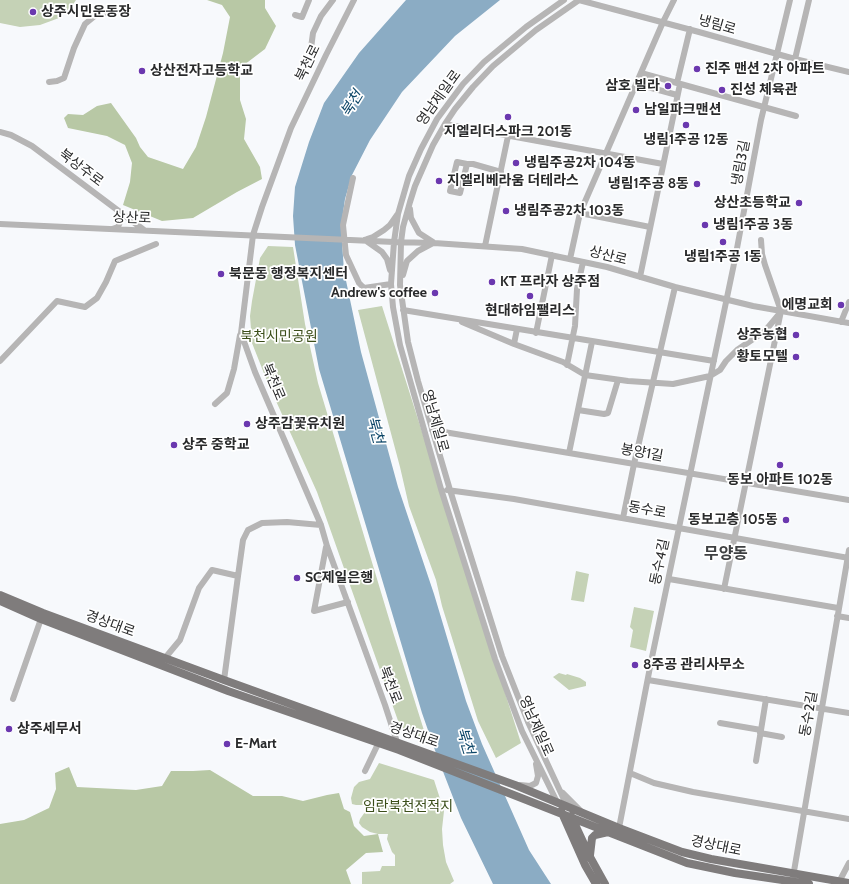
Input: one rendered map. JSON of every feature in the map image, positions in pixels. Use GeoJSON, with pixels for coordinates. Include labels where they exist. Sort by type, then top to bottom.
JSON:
{"type":"FeatureCollection","features":[{"type":"Feature","properties":{"kind":"main road","name":"경상대로"},"geometry":{"type":"LineString","coordinates":[[0,595],[42,616],[228,691],[378,744],[413,748],[515,785],[682,852],[809,884]]}},
{"type":"Feature","properties":{"kind":"main road","name":"경상대로"},"geometry":{"type":"LineString","coordinates":[[0,601],[224,680],[399,747],[418,758],[687,863],[735,873],[849,883]]}},
{"type":"Feature","properties":{"kind":"main road","name":"영남제일로"},"geometry":{"type":"LineString","coordinates":[[558,802],[575,843],[596,884]]}},
{"type":"Feature","properties":{"kind":"main road","name":"영남제일로"},"geometry":{"type":"LineString","coordinates":[[567,806],[590,858],[605,884]]}},
{"type":"Feature","properties":{"kind":"main road"},"geometry":{"type":"LineString","coordinates":[[590,858],[590,844],[592,838],[608,832]]}},
{"type":"Feature","properties":{"kind":"street"},"geometry":{"type":"LineString","coordinates":[[294,15],[302,17],[309,0]]}},
{"type":"Feature","properties":{"kind":"street"},"geometry":{"type":"LineString","coordinates":[[312,48],[313,33],[321,16],[333,0]]}},
{"type":"Feature","properties":{"kind":"street","name":"북천로"},"geometry":{"type":"LineString","coordinates":[[354,0],[291,128],[253,235],[241,333],[255,372],[321,525],[326,546],[348,602],[399,747]]}},
{"type":"Feature","properties":{"kind":"street","name":"영남제일로"},"geometry":{"type":"LineString","coordinates":[[558,802],[534,756],[515,712],[495,659],[441,489],[400,345],[393,307],[392,275],[394,242],[398,214],[409,176],[437,118],[463,84],[484,62],[506,43],[564,0]]}},
{"type":"Feature","properties":{"kind":"street","name":"영남제일로"},"geometry":{"type":"LineString","coordinates":[[567,806],[528,722],[502,656],[432,430],[408,342],[400,285],[401,242],[403,227],[410,202],[433,145],[445,124],[473,87],[493,66],[536,30],[579,0]]}},
{"type":"Feature","properties":{"kind":"street","name":"냉림로"},"geometry":{"type":"LineString","coordinates":[[579,0],[690,29],[795,59],[849,72]]}},
{"type":"Feature","properties":{"kind":"street"},"geometry":{"type":"LineString","coordinates":[[570,259],[580,213],[637,84],[662,22],[674,0]]}},
{"type":"Feature","properties":{"kind":"street","name":"냉림3길"},"geometry":{"type":"LineString","coordinates":[[726,300],[764,108],[790,0]]}},
{"type":"Feature","properties":{"kind":"street"},"geometry":{"type":"LineString","coordinates":[[795,59],[809,0]]}},
{"type":"Feature","properties":{"kind":"street"},"geometry":{"type":"LineString","coordinates":[[49,82],[57,82],[64,78],[74,48],[85,24],[96,15],[106,12],[113,14]]}},
{"type":"Feature","properties":{"kind":"street"},"geometry":{"type":"LineString","coordinates":[[640,276],[678,95],[678,84],[690,29]]}},
{"type":"Feature","properties":{"kind":"street"},"geometry":{"type":"LineString","coordinates":[[641,74],[796,116]]}},
{"type":"Feature","properties":{"kind":"street"},"geometry":{"type":"LineString","coordinates":[[637,84],[678,95]]}},
{"type":"Feature","properties":{"kind":"street"},"geometry":{"type":"LineString","coordinates":[[445,124],[663,164]]}},
{"type":"Feature","properties":{"kind":"street","name":"북상주로"},"geometry":{"type":"LineString","coordinates":[[0,132],[11,134],[32,146],[144,230]]}},
{"type":"Feature","properties":{"kind":"street"},"geometry":{"type":"LineString","coordinates":[[485,246],[508,136]]}},
{"type":"Feature","properties":{"kind":"street"},"geometry":{"type":"LineString","coordinates":[[467,164],[460,193],[450,191],[457,162],[472,164],[501,172]]}},
{"type":"Feature","properties":{"kind":"street"},"geometry":{"type":"LineString","coordinates":[[353,178],[344,225],[346,255],[359,283],[364,288],[392,284]]}},
{"type":"Feature","properties":{"kind":"street"},"geometry":{"type":"LineString","coordinates":[[410,202],[411,218],[418,233],[434,243]]}},
{"type":"Feature","properties":{"kind":"street"},"geometry":{"type":"LineString","coordinates":[[111,229],[118,227],[120,222],[120,213]]}},
{"type":"Feature","properties":{"kind":"street"},"geometry":{"type":"LineString","coordinates":[[580,213],[650,227]]}},
{"type":"Feature","properties":{"kind":"street"},"geometry":{"type":"LineString","coordinates":[[360,239],[373,237],[384,230],[390,225],[398,214]]}},
{"type":"Feature","properties":{"kind":"street","name":"상산로"},"geometry":{"type":"LineString","coordinates":[[0,224],[360,239],[522,249],[640,276],[726,300],[849,323]]}},
{"type":"Feature","properties":{"kind":"street"},"geometry":{"type":"LineString","coordinates":[[360,239],[382,252],[387,259],[392,275]]}},
{"type":"Feature","properties":{"kind":"street"},"geometry":{"type":"LineString","coordinates":[[724,589],[781,311],[765,265],[762,254],[761,240]]}},
{"type":"Feature","properties":{"kind":"street"},"geometry":{"type":"LineString","coordinates":[[400,285],[407,261],[418,251],[434,243]]}},
{"type":"Feature","properties":{"kind":"street"},"geometry":{"type":"LineString","coordinates":[[0,361],[57,301],[85,306],[96,298],[106,282],[115,261],[156,244]]}},
{"type":"Feature","properties":{"kind":"street"},"geometry":{"type":"LineString","coordinates":[[536,333],[552,255]]}},
{"type":"Feature","properties":{"kind":"street"},"geometry":{"type":"LineString","coordinates":[[568,365],[575,326],[577,289],[583,262]]}},
{"type":"Feature","properties":{"kind":"street"},"geometry":{"type":"LineString","coordinates":[[623,518],[675,287]]}},
{"type":"Feature","properties":{"kind":"street","name":"동수4길"},"geometry":{"type":"LineString","coordinates":[[619,828],[726,300]]}},
{"type":"Feature","properties":{"kind":"street"},"geometry":{"type":"LineString","coordinates":[[841,322],[849,302]]}},
{"type":"Feature","properties":{"kind":"street"},"geometry":{"type":"LineString","coordinates":[[403,310],[572,339],[714,361]]}},
{"type":"Feature","properties":{"kind":"street"},"geometry":{"type":"LineString","coordinates":[[454,319],[484,333],[568,365],[585,375],[618,380],[673,384],[710,376],[720,370],[726,361],[737,350],[765,332],[781,311]]}},
{"type":"Feature","properties":{"kind":"street"},"geometry":{"type":"LineString","coordinates":[[514,344],[517,329]]}},
{"type":"Feature","properties":{"kind":"street"},"geometry":{"type":"LineString","coordinates":[[215,404],[226,393],[234,369],[241,333]]}},
{"type":"Feature","properties":{"kind":"street"},"geometry":{"type":"LineString","coordinates":[[569,453],[592,342]]}},
{"type":"Feature","properties":{"kind":"street"},"geometry":{"type":"LineString","coordinates":[[578,410],[604,414],[608,413],[618,380]]}},
{"type":"Feature","properties":{"kind":"street","name":"봉양1길"},"geometry":{"type":"LineString","coordinates":[[432,430],[849,500]]}},
{"type":"Feature","properties":{"kind":"street","name":"동수로"},"geometry":{"type":"LineString","coordinates":[[441,489],[514,499],[848,558]]}},
{"type":"Feature","properties":{"kind":"street"},"geometry":{"type":"LineString","coordinates":[[224,680],[243,540],[248,530],[262,523],[287,522],[321,525]]}},
{"type":"Feature","properties":{"kind":"street"},"geometry":{"type":"LineString","coordinates":[[326,546],[314,611],[348,602]]}},
{"type":"Feature","properties":{"kind":"street","name":"동수2길"},"geometry":{"type":"LineString","coordinates":[[792,879],[849,550]]}},
{"type":"Feature","properties":{"kind":"street"},"geometry":{"type":"LineString","coordinates":[[165,658],[180,640],[199,588],[212,570],[238,576]]}},
{"type":"Feature","properties":{"kind":"street"},"geometry":{"type":"LineString","coordinates":[[669,579],[838,608]]}},
{"type":"Feature","properties":{"kind":"street"},"geometry":{"type":"LineString","coordinates":[[13,699],[42,616]]}},
{"type":"Feature","properties":{"kind":"street"},"geometry":{"type":"LineString","coordinates":[[837,616],[849,618]]}},
{"type":"Feature","properties":{"kind":"street"},"geometry":{"type":"LineString","coordinates":[[648,680],[849,713]]}},
{"type":"Feature","properties":{"kind":"street"},"geometry":{"type":"LineString","coordinates":[[756,760],[766,699]]}},
{"type":"Feature","properties":{"kind":"street"},"geometry":{"type":"LineString","coordinates":[[720,722],[782,736]]}},
{"type":"Feature","properties":{"kind":"street"},"geometry":{"type":"LineString","coordinates":[[365,771],[378,744]]}},
{"type":"Feature","properties":{"kind":"street"},"geometry":{"type":"LineString","coordinates":[[515,785],[530,786],[536,783],[538,776],[534,756]]}},
{"type":"Feature","properties":{"kind":"street"},"geometry":{"type":"LineString","coordinates":[[630,773],[654,783],[693,792],[849,819]]}},
{"type":"Feature","properties":{"kind":"street"},"geometry":{"type":"LineString","coordinates":[[558,787],[573,804],[585,814]]}},
{"type":"Feature","properties":{"kind":"street"},"geometry":{"type":"LineString","coordinates":[[839,882],[849,863]]}},
{"type":"Feature","properties":{"kind":"green space","name":"상주시민운동장"},"geometry":{"type":"Polygon","coordinates":[[[0,0],[76,0],[72,6],[59,18],[40,25],[20,27],[0,23],[0,0]]]}},
{"type":"Feature","properties":{"kind":"green space"},"geometry":{"type":"Polygon","coordinates":[[[207,0],[265,0],[265,8],[276,26],[265,49],[240,68],[240,100],[246,119],[244,139],[260,167],[262,179],[193,218],[162,221],[123,205],[130,182],[132,163],[125,145],[107,136],[68,128],[64,118],[68,114],[83,115],[97,106],[111,103],[148,157],[183,169],[196,147],[206,117],[223,53],[230,17],[222,5],[207,0]]]}},
{"type":"Feature","properties":{"kind":"green space","name":"북천시민공원"},"geometry":{"type":"Polygon","coordinates":[[[268,246],[293,247],[305,324],[318,383],[427,740],[402,732],[317,492],[267,381],[252,343],[250,316],[252,301],[260,258],[268,246]]]}},
{"type":"Feature","properties":{"kind":"green space"},"geometry":{"type":"Polygon","coordinates":[[[382,306],[521,743],[496,758],[478,721],[442,606],[436,580],[409,506],[358,310],[382,306]]]}},
{"type":"Feature","properties":{"kind":"green space"},"geometry":{"type":"Polygon","coordinates":[[[576,571],[589,574],[584,602],[571,600],[576,571]]]}},
{"type":"Feature","properties":{"kind":"green space"},"geometry":{"type":"Polygon","coordinates":[[[634,607],[654,611],[646,651],[630,647],[633,630],[630,627],[634,607]]]}},
{"type":"Feature","properties":{"kind":"green space"},"geometry":{"type":"Polygon","coordinates":[[[559,673],[580,678],[586,682],[586,686],[569,690],[553,677],[559,673]]]}},
{"type":"Feature","properties":{"kind":"green space","name":"임란북천전적지"},"geometry":{"type":"Polygon","coordinates":[[[379,763],[434,780],[444,811],[442,829],[443,845],[446,862],[454,881],[450,884],[362,884],[362,872],[380,871],[382,866],[395,866],[395,855],[392,852],[387,839],[388,834],[370,832],[359,823],[360,819],[370,805],[352,804],[351,798],[354,787],[359,782],[370,779],[379,763]]]}},
{"type":"Feature","properties":{"kind":"green space"},"geometry":{"type":"Polygon","coordinates":[[[69,767],[77,787],[136,790],[162,786],[171,771],[210,770],[253,796],[282,796],[303,801],[339,793],[344,809],[350,812],[354,826],[364,836],[378,834],[383,852],[366,853],[346,870],[351,884],[0,884],[0,824],[24,820],[49,808],[56,789],[55,773],[69,767]]]}},
{"type":"Feature","properties":{"kind":"water","name":"북천"},"geometry":{"type":"Polygon","coordinates":[[[406,0],[500,0],[455,36],[402,92],[370,140],[352,175],[345,199],[341,227],[344,271],[361,352],[398,487],[434,594],[466,701],[482,744],[529,850],[551,884],[493,884],[461,818],[422,713],[319,369],[295,245],[293,216],[295,187],[309,142],[324,103],[359,53],[406,0]]]}},
{"type":"Feature","properties":{"kind":"place","name":"상주시민운동장"},"geometry":{"type":"Point","coordinates":[33,12]}},
{"type":"Feature","properties":{"kind":"place","name":"진주 맨션 2차 아파트"},"geometry":{"type":"Point","coordinates":[697,69]}},
{"type":"Feature","properties":{"kind":"place","name":"상산전자고등학교"},"geometry":{"type":"Point","coordinates":[142,71]}},
{"type":"Feature","properties":{"kind":"place","name":"삼호 빌라"},"geometry":{"type":"Point","coordinates":[668,86]}},
{"type":"Feature","properties":{"kind":"place","name":"진성 체육관"},"geometry":{"type":"Point","coordinates":[722,90]}},
{"type":"Feature","properties":{"kind":"place","name":"남일파크맨션"},"geometry":{"type":"Point","coordinates":[636,110]}},
{"type":"Feature","properties":{"kind":"place","name":"지엘리더스파크 201동"},"geometry":{"type":"Point","coordinates":[508,117]}},
{"type":"Feature","properties":{"kind":"place","name":"냉림1주공 12동"},"geometry":{"type":"Point","coordinates":[686,125]}},
{"type":"Feature","properties":{"kind":"place","name":"냉림주공2차 104동"},"geometry":{"type":"Point","coordinates":[516,163]}},
{"type":"Feature","properties":{"kind":"place","name":"지엘리베라움 더테라스"},"geometry":{"type":"Point","coordinates":[439,181]}},
{"type":"Feature","properties":{"kind":"place","name":"냉림1주공 8동"},"geometry":{"type":"Point","coordinates":[697,184]}},
{"type":"Feature","properties":{"kind":"place","name":"상산초등학교"},"geometry":{"type":"Point","coordinates":[799,203]}},
{"type":"Feature","properties":{"kind":"place","name":"냉림주공2차 103동"},"geometry":{"type":"Point","coordinates":[506,211]}},
{"type":"Feature","properties":{"kind":"place","name":"냉림1주공 3동"},"geometry":{"type":"Point","coordinates":[705,225]}},
{"type":"Feature","properties":{"kind":"place","name":"냉림1주공 1동"},"geometry":{"type":"Point","coordinates":[723,242]}},
{"type":"Feature","properties":{"kind":"place","name":"북문동 행정복지센터"},"geometry":{"type":"Point","coordinates":[221,274]}},
{"type":"Feature","properties":{"kind":"place","name":"KT 프라자 상주점"},"geometry":{"type":"Point","coordinates":[492,282]}},
{"type":"Feature","properties":{"kind":"place","name":"Andrew's coffee"},"geometry":{"type":"Point","coordinates":[435,293]}},
{"type":"Feature","properties":{"kind":"place","name":"현대하임팰리스"},"geometry":{"type":"Point","coordinates":[530,296]}},
{"type":"Feature","properties":{"kind":"place","name":"에명교회"},"geometry":{"type":"Point","coordinates":[841,305]}},
{"type":"Feature","properties":{"kind":"place","name":"상주농협"},"geometry":{"type":"Point","coordinates":[796,335]}},
{"type":"Feature","properties":{"kind":"place","name":"황토모텔"},"geometry":{"type":"Point","coordinates":[796,357]}},
{"type":"Feature","properties":{"kind":"place","name":"상주감꽃유치원"},"geometry":{"type":"Point","coordinates":[247,424]}},
{"type":"Feature","properties":{"kind":"place","name":"상주 중학교"},"geometry":{"type":"Point","coordinates":[174,445]}},
{"type":"Feature","properties":{"kind":"place","name":"동보 아파트 102동"},"geometry":{"type":"Point","coordinates":[780,465]}},
{"type":"Feature","properties":{"kind":"place","name":"동보고층 105동"},"geometry":{"type":"Point","coordinates":[786,520]}},
{"type":"Feature","properties":{"kind":"place","name":"SC제일은행"},"geometry":{"type":"Point","coordinates":[297,578]}},
{"type":"Feature","properties":{"kind":"place","name":"8주공 관리사무소"},"geometry":{"type":"Point","coordinates":[635,665]}},
{"type":"Feature","properties":{"kind":"place","name":"상주세무서"},"geometry":{"type":"Point","coordinates":[9,729]}},
{"type":"Feature","properties":{"kind":"place","name":"E-Mart"},"geometry":{"type":"Point","coordinates":[227,744]}},
{"type":"Feature","properties":{"kind":"district","name":"무양동"},"geometry":{"type":"Point","coordinates":[726,554]}}]}
